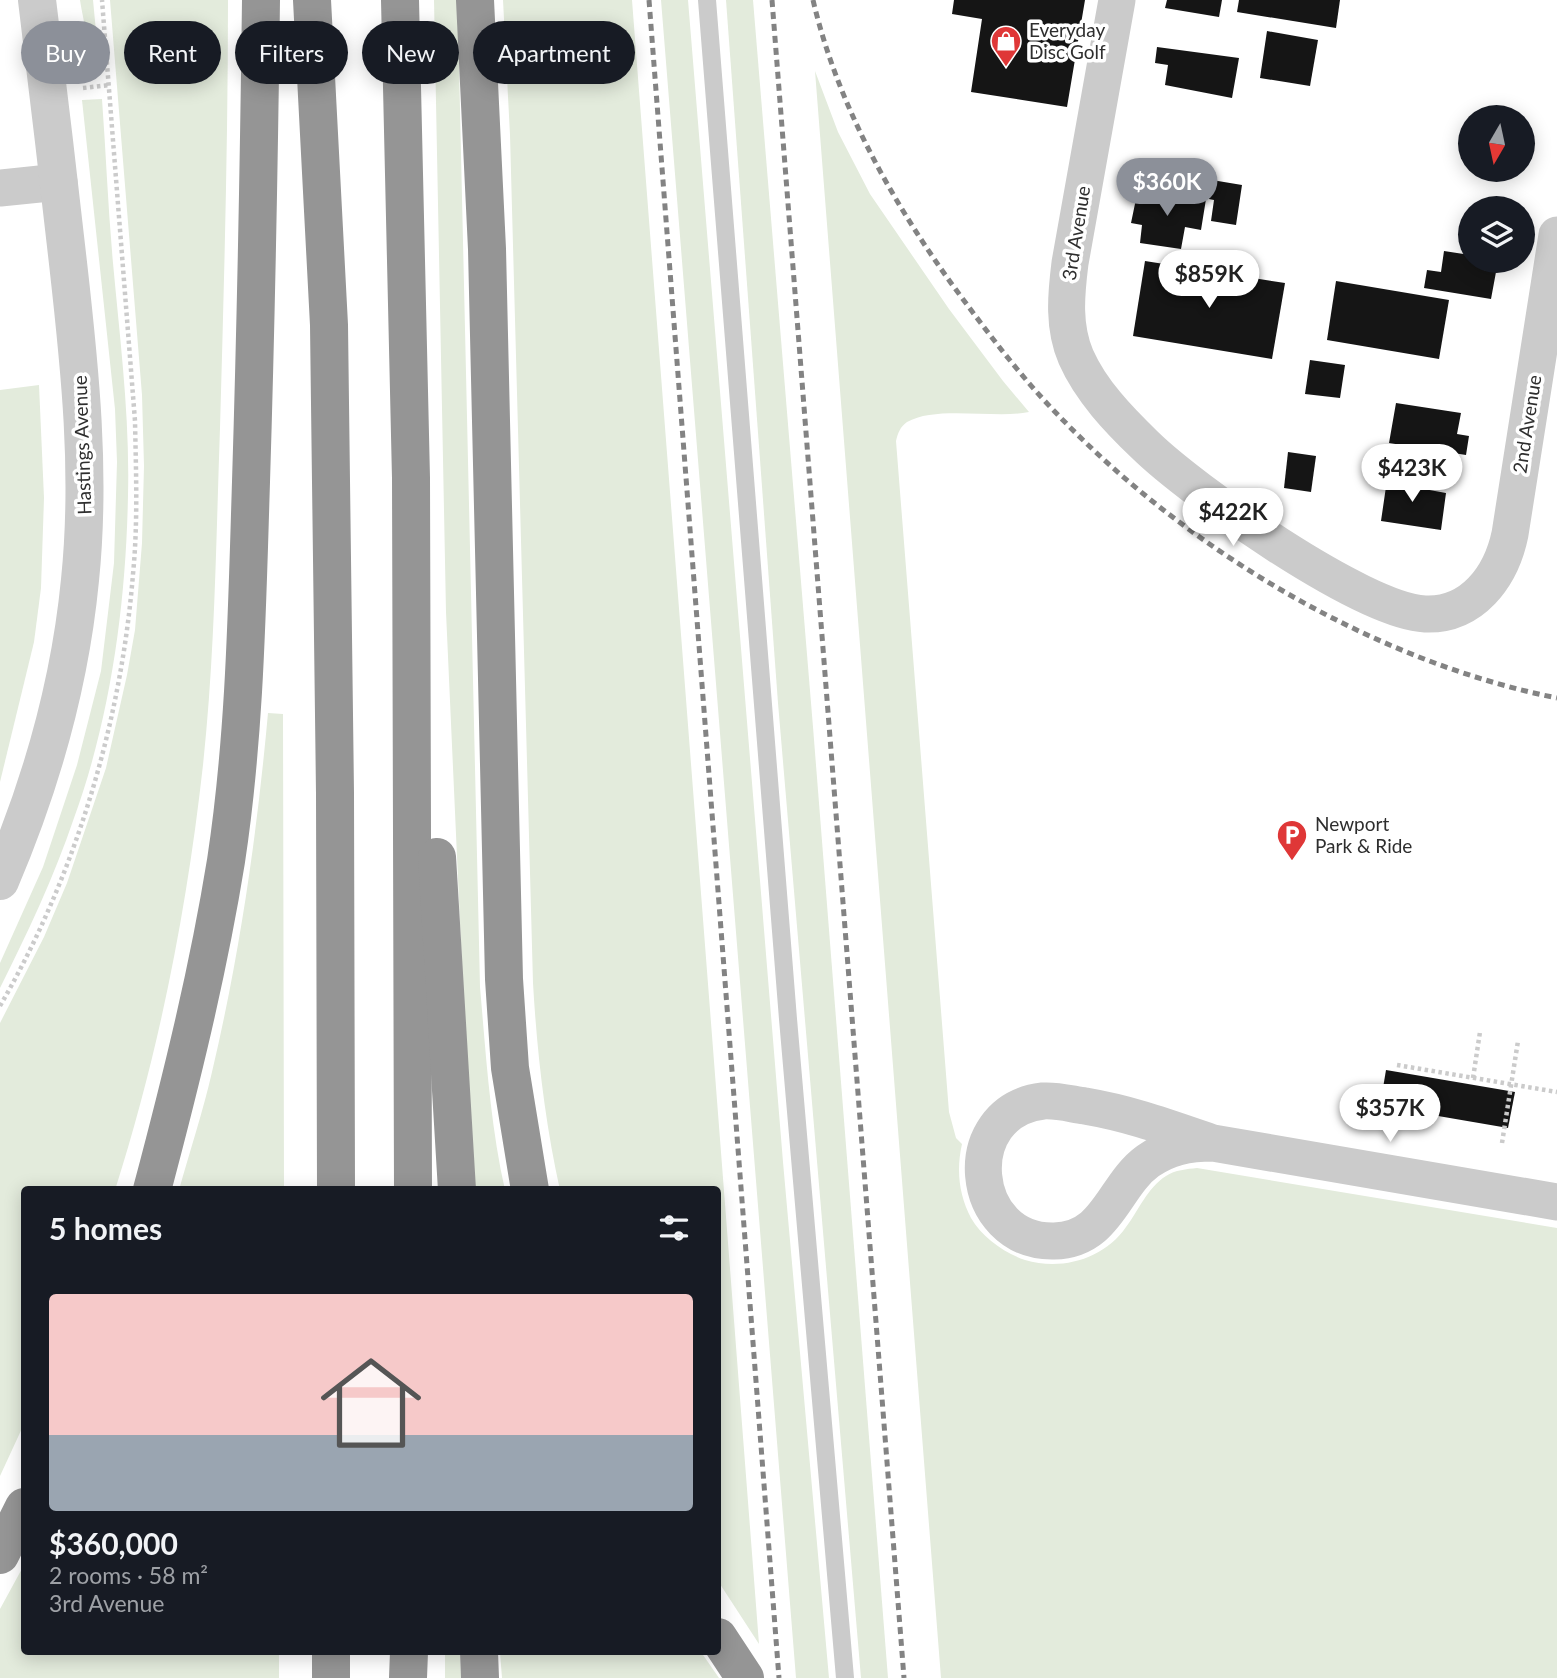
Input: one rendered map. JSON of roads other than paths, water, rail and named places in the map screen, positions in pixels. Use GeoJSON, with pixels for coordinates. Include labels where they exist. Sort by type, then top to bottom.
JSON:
{"type":"FeatureCollection","features":[{"type":"Feature","properties":{"kind":"highway"},"geometry":{"type":"LineString","coordinates":[[153,1186],[180,1088],[214,933],[239,745],[253,428],[261,0]]}},
{"type":"Feature","properties":{"kind":"highway"},"geometry":{"type":"LineString","coordinates":[[312,0],[329,325],[335,793],[336,1186]]}},
{"type":"Feature","properties":{"kind":"highway"},"geometry":{"type":"LineString","coordinates":[[400,0],[411,478],[413,1186]]}},
{"type":"Feature","properties":{"kind":"highway"},"geometry":{"type":"LineString","coordinates":[[474,0],[488,262],[503,979],[510,1068],[529,1186]]}},
{"type":"Feature","properties":{"kind":"highway"},"geometry":{"type":"LineString","coordinates":[[411,478],[452,1076],[457,1186]]}},
{"type":"Feature","properties":{"kind":"highway"},"geometry":{"type":"LineString","coordinates":[[0,1555],[21,1513]]}},
{"type":"Feature","properties":{"kind":"highway"},"geometry":{"type":"LineString","coordinates":[[721,1642],[745,1678]]}},
{"type":"Feature","properties":{"kind":"highway"},"geometry":{"type":"LineString","coordinates":[[331,1655],[331,1678]]}},
{"type":"Feature","properties":{"kind":"highway"},"geometry":{"type":"LineString","coordinates":[[408,1678],[409,1655]]}},
{"type":"Feature","properties":{"kind":"highway"},"geometry":{"type":"LineString","coordinates":[[479,1655],[480,1678]]}},
{"type":"Feature","properties":{"kind":"street","name":"Hastings Avenue"},"geometry":{"type":"LineString","coordinates":[[0,881],[31,802],[52,734],[68,666],[80,580],[85,486],[83,408],[37,0]]}},
{"type":"Feature","properties":{"kind":"street","name":"3rd Avenue"},"geometry":{"type":"LineString","coordinates":[[1116,0],[1070,263],[1066,307],[1071,342],[1077,358],[1095,388],[1145,446],[1174,470],[1283,547],[1353,588],[1404,610],[1436,613],[1448,611],[1470,601]]}},
{"type":"Feature","properties":{"kind":"street"},"geometry":{"type":"LineString","coordinates":[[0,188],[59,182]]}},
{"type":"Feature","properties":{"kind":"street","name":"2nd Avenue"},"geometry":{"type":"LineString","coordinates":[[1470,601],[1490,582],[1502,564],[1507,547],[1557,235]]}},
{"type":"Feature","properties":{"kind":"street"},"geometry":{"type":"LineString","coordinates":[[1213,1143],[1187,1144],[1161,1153],[1131,1178],[1110,1211],[1098,1223],[1072,1238],[1056,1241],[1028,1237],[1006,1223],[990,1203],[983,1182],[984,1154],[990,1137],[1003,1121],[1026,1106],[1058,1101],[1129,1114],[1213,1143],[1557,1202]]}},
{"type":"Feature","properties":{"kind":"lane"},"geometry":{"type":"LineString","coordinates":[[707,0],[788,1019],[845,1678]]}},
{"type":"Feature","properties":{"kind":"railway"},"geometry":{"type":"LineString","coordinates":[[649,0],[779,1678]]}},
{"type":"Feature","properties":{"kind":"railway"},"geometry":{"type":"LineString","coordinates":[[772,0],[904,1678]]}},
{"type":"Feature","properties":{"kind":"railway"},"geometry":{"type":"LineString","coordinates":[[813,0],[823,38],[851,112],[907,217],[951,283],[1016,368],[1059,416],[1110,465],[1166,512],[1225,555],[1288,594],[1353,628],[1420,657],[1488,681],[1557,698]]}},
{"type":"Feature","properties":{"kind":"place","name":"Everyday Disc Golf"},"geometry":{"type":"Point","coordinates":[1006,68]}},
{"type":"Feature","properties":{"kind":"place","name":"Newport Park & Ride"},"geometry":{"type":"Point","coordinates":[1292,862]}}]}
